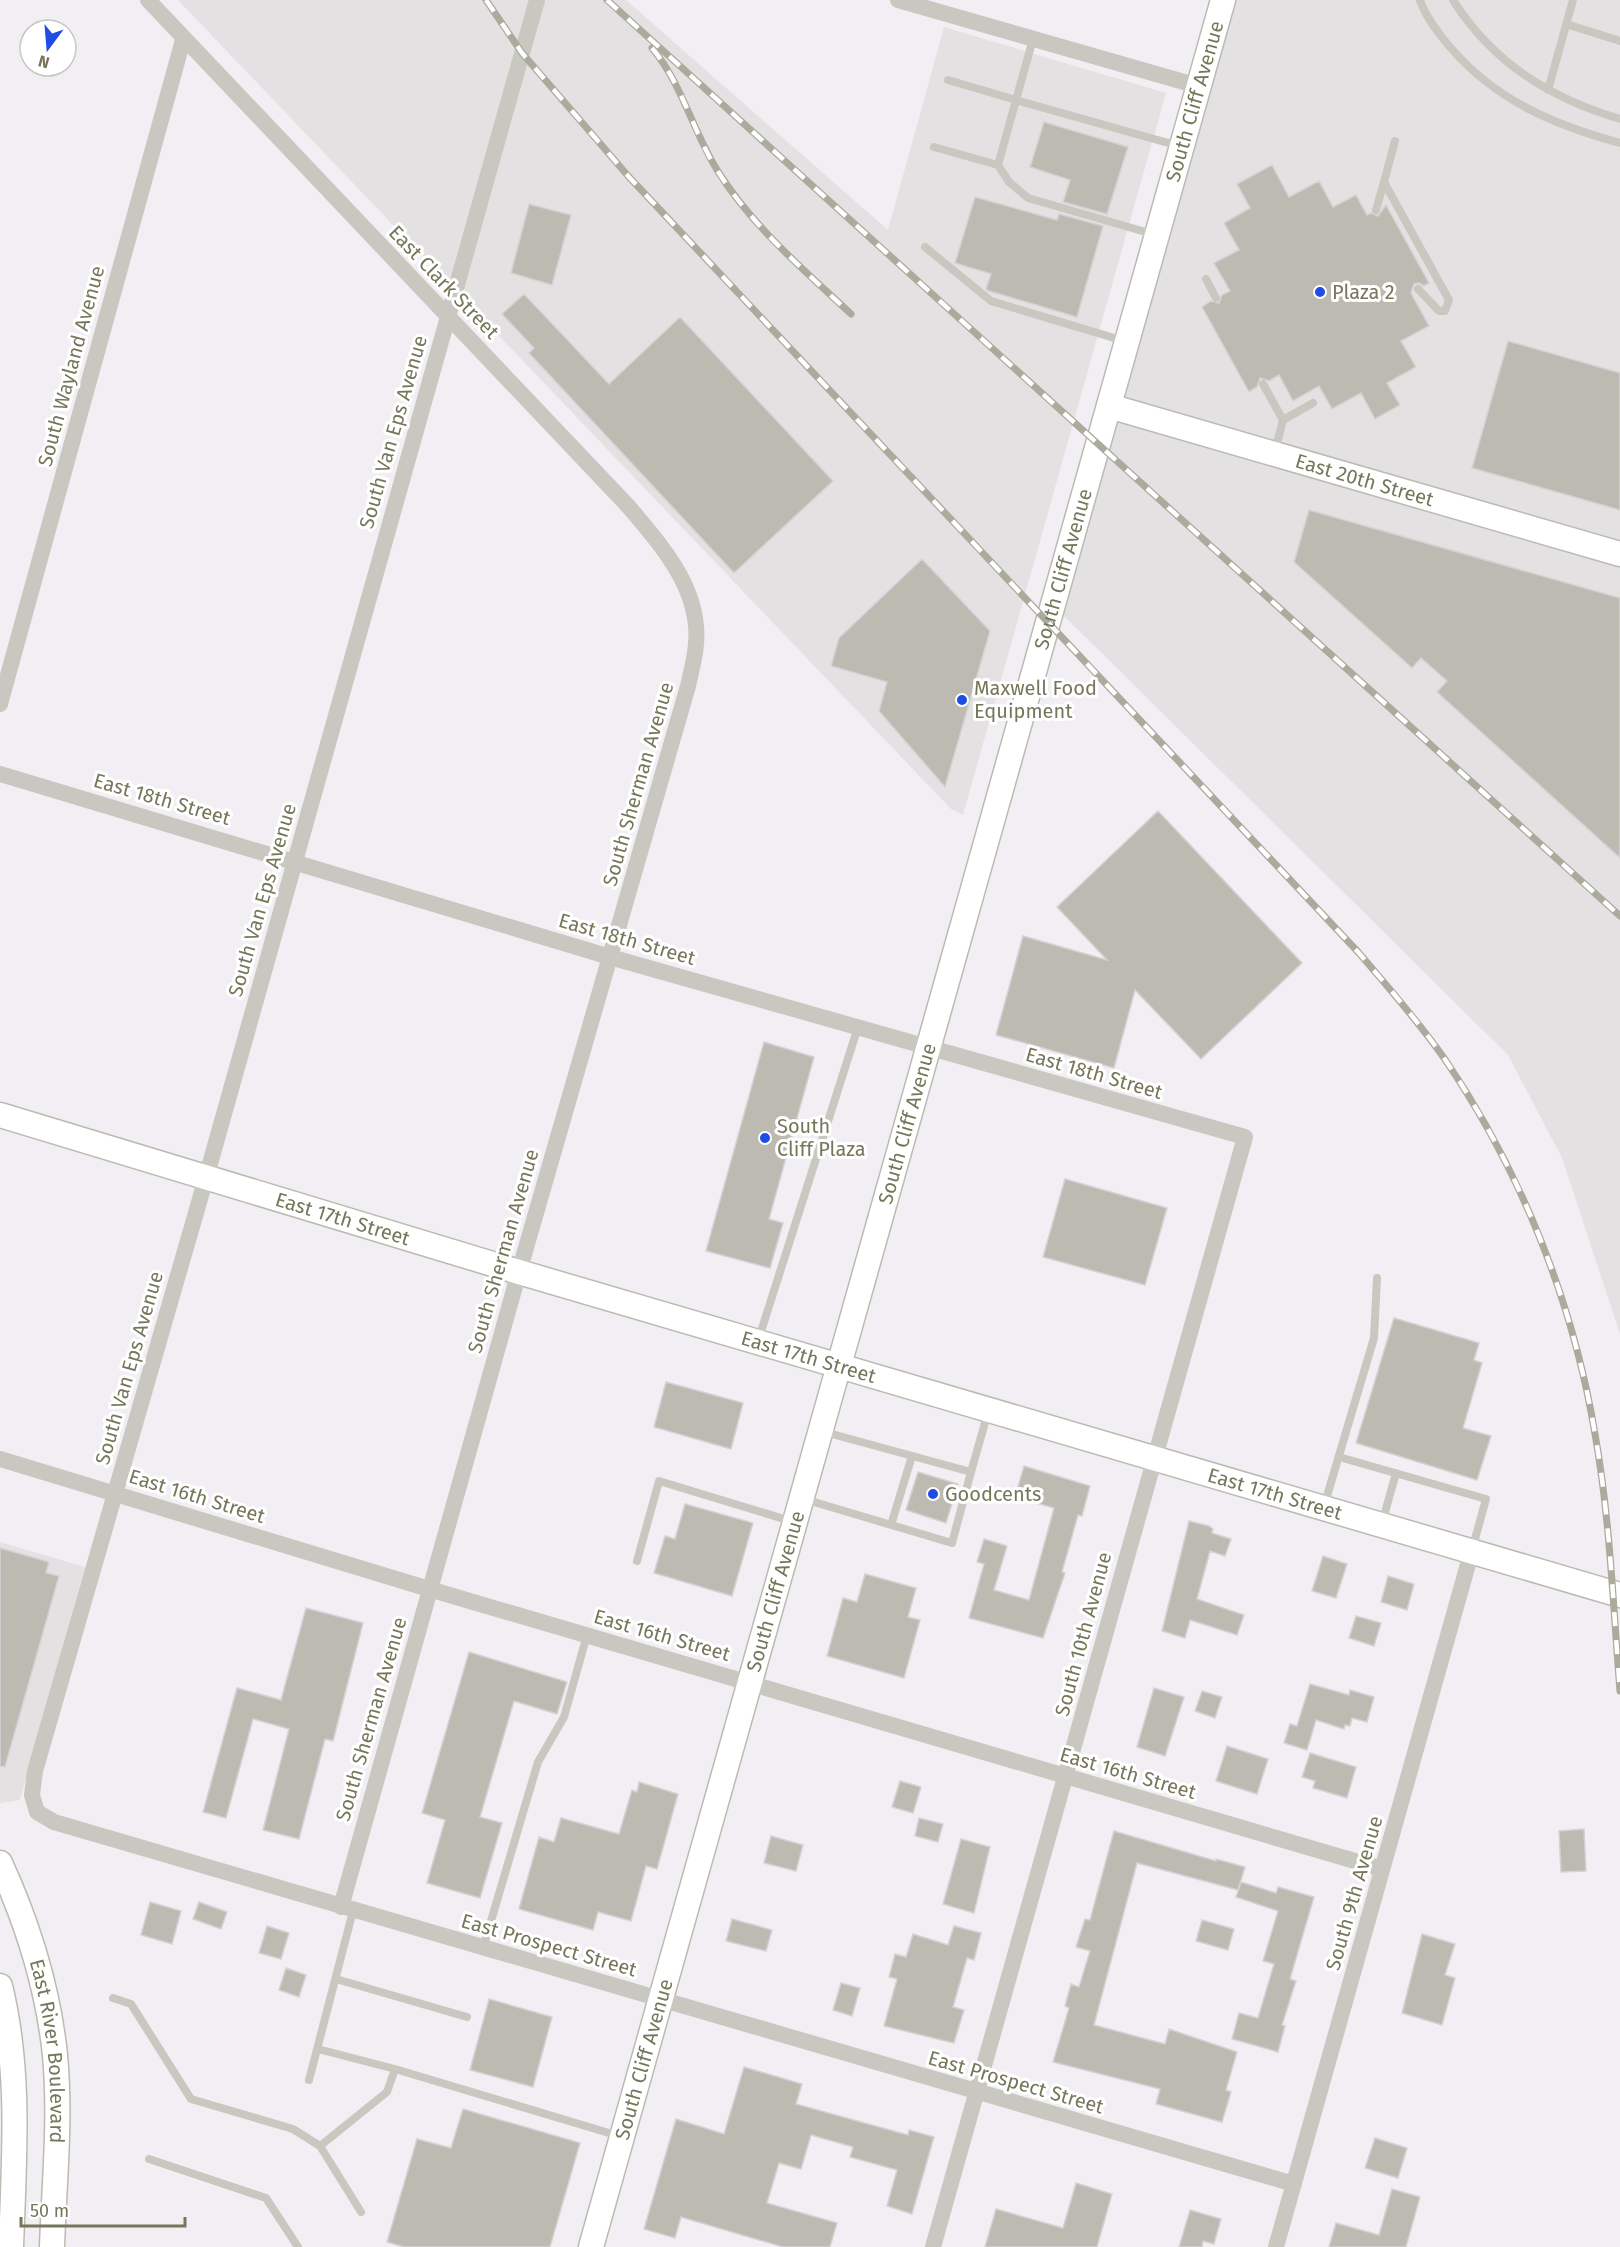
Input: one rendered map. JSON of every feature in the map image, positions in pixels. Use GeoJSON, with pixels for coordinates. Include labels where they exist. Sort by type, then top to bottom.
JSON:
{"type":"FeatureCollection","features":[{"type":"Feature","properties":{"kind":"main road","name":"South Cliff Avenue"},"geometry":{"type":"LineString","coordinates":[[591,2247],[1223,0]]}},
{"type":"Feature","properties":{"kind":"main road","name":"East 20th Street"},"geometry":{"type":"LineString","coordinates":[[1109,406],[1620,554]]}},
{"type":"Feature","properties":{"kind":"main road","name":"East 17th Street"},"geometry":{"type":"LineString","coordinates":[[0,1115],[519,1272],[1620,1594]]}},
{"type":"Feature","properties":{"kind":"main road","name":"East River Boulevard"},"geometry":{"type":"LineString","coordinates":[[0,1863],[21,1910],[34,1952],[47,2006],[55,2056],[57,2108],[52,2247]]}},
{"type":"Feature","properties":{"kind":"main road","name":"East River Boulevard"},"geometry":{"type":"LineString","coordinates":[[0,1986],[14,2060],[16,2109],[11,2247]]}},
{"type":"Feature","properties":{"kind":"street","name":"East Clark Street"},"geometry":{"type":"LineString","coordinates":[[148,0],[183,40],[628,506],[661,545],[681,578],[693,605]]}},
{"type":"Feature","properties":{"kind":"street","name":"South Van Eps Avenue"},"geometry":{"type":"LineString","coordinates":[[37,1812],[32,1795],[35,1771],[206,1179],[537,0]]}},
{"type":"Feature","properties":{"kind":"street"},"geometry":{"type":"LineString","coordinates":[[898,0],[1198,86]]}},
{"type":"Feature","properties":{"kind":"street","name":"South Wayland Avenue"},"geometry":{"type":"LineString","coordinates":[[0,704],[183,40]]}},
{"type":"Feature","properties":{"kind":"street","name":"South Sherman Avenue"},"geometry":{"type":"LineString","coordinates":[[347,1909],[429,1589],[688,686],[696,643],[693,605]]}},
{"type":"Feature","properties":{"kind":"street","name":"East 18th Street"},"geometry":{"type":"LineString","coordinates":[[0,774],[294,860],[610,957],[1245,1137]]}},
{"type":"Feature","properties":{"kind":"street","name":"South 10th Avenue"},"geometry":{"type":"LineString","coordinates":[[933,2247],[1245,1137]]}},
{"type":"Feature","properties":{"kind":"street","name":"East 16th Street"},"geometry":{"type":"LineString","coordinates":[[0,1459],[429,1589],[1382,1869]]}},
{"type":"Feature","properties":{"kind":"street","name":"South 9th Avenue"},"geometry":{"type":"LineString","coordinates":[[1276,2247],[1473,1550]]}},
{"type":"Feature","properties":{"kind":"street","name":"East Prospect Street"},"geometry":{"type":"LineString","coordinates":[[37,1812],[54,1822],[347,1909],[1294,2184]]}},
{"type":"Feature","properties":{"kind":"lane"},"geometry":{"type":"LineString","coordinates":[[1420,0],[1441,36],[1469,70],[1504,97],[1575,130],[1620,143]]}},
{"type":"Feature","properties":{"kind":"lane"},"geometry":{"type":"LineString","coordinates":[[1453,0],[1469,25],[1491,50],[1548,90],[1581,107],[1620,119]]}},
{"type":"Feature","properties":{"kind":"lane"},"geometry":{"type":"LineString","coordinates":[[1548,90],[1573,0]]}},
{"type":"Feature","properties":{"kind":"lane"},"geometry":{"type":"LineString","coordinates":[[1566,24],[1620,41]]}},
{"type":"Feature","properties":{"kind":"lane"},"geometry":{"type":"LineString","coordinates":[[998,165],[1033,39]]}},
{"type":"Feature","properties":{"kind":"lane"},"geometry":{"type":"LineString","coordinates":[[948,80],[1181,147]]}},
{"type":"Feature","properties":{"kind":"lane"},"geometry":{"type":"LineString","coordinates":[[1376,210],[1395,141]]}},
{"type":"Feature","properties":{"kind":"lane"},"geometry":{"type":"LineString","coordinates":[[934,147],[998,165],[1009,182],[1028,198],[1157,235]]}},
{"type":"Feature","properties":{"kind":"lane"},"geometry":{"type":"LineString","coordinates":[[1384,182],[1449,300],[1445,310],[1439,311],[1418,289]]}},
{"type":"Feature","properties":{"kind":"lane"},"geometry":{"type":"LineString","coordinates":[[925,247],[991,301],[1127,342]]}},
{"type":"Feature","properties":{"kind":"lane"},"geometry":{"type":"LineString","coordinates":[[1206,279],[1216,298]]}},
{"type":"Feature","properties":{"kind":"lane"},"geometry":{"type":"LineString","coordinates":[[1263,384],[1283,420],[1274,454]]}},
{"type":"Feature","properties":{"kind":"lane"},"geometry":{"type":"LineString","coordinates":[[1283,420],[1313,403]]}},
{"type":"Feature","properties":{"kind":"lane"},"geometry":{"type":"LineString","coordinates":[[758,1342],[858,1027]]}},
{"type":"Feature","properties":{"kind":"lane"},"geometry":{"type":"LineString","coordinates":[[1324,1506],[1374,1338],[1377,1278]]}},
{"type":"Feature","properties":{"kind":"lane"},"geometry":{"type":"LineString","coordinates":[[801,1498],[952,1543],[989,1409]]}},
{"type":"Feature","properties":{"kind":"lane"},"geometry":{"type":"LineString","coordinates":[[820,1431],[971,1472]]}},
{"type":"Feature","properties":{"kind":"lane"},"geometry":{"type":"LineString","coordinates":[[891,1525],[912,1456]]}},
{"type":"Feature","properties":{"kind":"lane"},"geometry":{"type":"LineString","coordinates":[[1339,1457],[1486,1499],[1473,1550]]}},
{"type":"Feature","properties":{"kind":"lane"},"geometry":{"type":"LineString","coordinates":[[1382,1524],[1396,1473]]}},
{"type":"Feature","properties":{"kind":"lane"},"geometry":{"type":"LineString","coordinates":[[637,1561],[659,1481],[795,1522]]}},
{"type":"Feature","properties":{"kind":"lane"},"geometry":{"type":"LineString","coordinates":[[483,1948],[538,1762],[564,1717],[587,1635]]}},
{"type":"Feature","properties":{"kind":"lane"},"geometry":{"type":"LineString","coordinates":[[309,2080],[336,1979],[347,1909]]}},
{"type":"Feature","properties":{"kind":"lane"},"geometry":{"type":"LineString","coordinates":[[336,1979],[467,2017]]}},
{"type":"Feature","properties":{"kind":"lane"},"geometry":{"type":"LineString","coordinates":[[113,1998],[131,2004],[191,2099],[293,2129],[320,2146],[361,2212]]}},
{"type":"Feature","properties":{"kind":"lane"},"geometry":{"type":"LineString","coordinates":[[318,2049],[395,2069],[623,2137]]}},
{"type":"Feature","properties":{"kind":"lane"},"geometry":{"type":"LineString","coordinates":[[320,2146],[387,2092],[395,2069]]}},
{"type":"Feature","properties":{"kind":"lane"},"geometry":{"type":"LineString","coordinates":[[149,2159],[266,2199],[298,2247]]}},
{"type":"Feature","properties":{"kind":"shaded area"},"geometry":{"type":"Polygon","coordinates":[[[178,0],[626,0],[888,230],[944,27],[1166,93],[963,815],[951,809],[178,0]]]}},
{"type":"Feature","properties":{"kind":"shaded area"},"geometry":{"type":"Polygon","coordinates":[[[1223,0],[1620,0],[1620,1334],[1562,1158],[1508,1055],[1053,605],[1223,0]]]}},
{"type":"Feature","properties":{"kind":"shaded area"},"geometry":{"type":"Polygon","coordinates":[[[0,1542],[85,1567],[20,1800],[0,1803],[0,1542]]]}},
{"type":"Feature","properties":{"kind":"building"},"geometry":{"type":"Polygon","coordinates":[[[1044,122],[1128,147],[1107,214],[1063,202],[1070,180],[1030,167],[1044,122]]]}},
{"type":"Feature","properties":{"kind":"building","name":"Plaza 2"},"geometry":{"type":"Polygon","coordinates":[[[1272,165],[1289,197],[1319,181],[1333,207],[1356,195],[1367,215],[1371,213],[1378,216],[1386,205],[1429,283],[1424,286],[1419,283],[1414,284],[1411,293],[1429,326],[1401,341],[1416,367],[1387,383],[1400,405],[1375,419],[1361,393],[1332,409],[1319,386],[1293,401],[1279,375],[1269,381],[1260,378],[1257,387],[1249,392],[1202,307],[1211,301],[1219,303],[1222,295],[1230,291],[1214,263],[1239,250],[1224,223],[1250,208],[1237,184],[1272,165]]]}},
{"type":"Feature","properties":{"kind":"building"},"geometry":{"type":"Polygon","coordinates":[[[975,197],[1057,220],[1059,214],[1103,226],[1077,317],[989,291],[986,289],[991,274],[955,263],[975,197]]]}},
{"type":"Feature","properties":{"kind":"building"},"geometry":{"type":"Polygon","coordinates":[[[529,204],[571,215],[552,285],[511,273],[529,204]]]}},
{"type":"Feature","properties":{"kind":"building"},"geometry":{"type":"Polygon","coordinates":[[[524,294],[609,384],[680,317],[833,481],[734,573],[529,353],[534,348],[502,314],[524,294]]]}},
{"type":"Feature","properties":{"kind":"building"},"geometry":{"type":"Polygon","coordinates":[[[1508,341],[1620,373],[1620,510],[1472,468],[1508,341]]]}},
{"type":"Feature","properties":{"kind":"building"},"geometry":{"type":"Polygon","coordinates":[[[1309,510],[1620,598],[1620,858],[1437,692],[1447,681],[1421,658],[1412,668],[1294,562],[1309,510]]]}},
{"type":"Feature","properties":{"kind":"building"},"geometry":{"type":"Polygon","coordinates":[[[922,559],[990,631],[945,787],[879,711],[887,682],[831,666],[839,638],[922,559]]]}},
{"type":"Feature","properties":{"kind":"building"},"geometry":{"type":"Polygon","coordinates":[[[1158,811],[1302,963],[1201,1059],[1135,990],[1114,1068],[996,1035],[1023,936],[1107,960],[1057,907],[1158,811]]]}},
{"type":"Feature","properties":{"kind":"building","name":"South Cliff Plaza"},"geometry":{"type":"Polygon","coordinates":[[[764,1042],[814,1057],[769,1219],[783,1223],[770,1268],[706,1251],[764,1042]]]}},
{"type":"Feature","properties":{"kind":"building"},"geometry":{"type":"Polygon","coordinates":[[[1065,1179],[1167,1208],[1145,1285],[1043,1257],[1065,1179]]]}},
{"type":"Feature","properties":{"kind":"building"},"geometry":{"type":"Polygon","coordinates":[[[1394,1318],[1479,1343],[1474,1360],[1482,1363],[1463,1428],[1491,1436],[1477,1480],[1356,1443],[1394,1318]]]}},
{"type":"Feature","properties":{"kind":"building"},"geometry":{"type":"Polygon","coordinates":[[[666,1382],[743,1403],[731,1449],[654,1427],[666,1382]]]}},
{"type":"Feature","properties":{"kind":"building"},"geometry":{"type":"Polygon","coordinates":[[[1024,1466],[1090,1486],[1082,1516],[1078,1515],[1062,1572],[1065,1573],[1043,1638],[969,1618],[984,1564],[977,1562],[984,1539],[1007,1546],[994,1590],[1029,1600],[1054,1508],[1015,1497],[1024,1466]]]}},
{"type":"Feature","properties":{"kind":"building"},"geometry":{"type":"Polygon","coordinates":[[[918,1472],[958,1484],[946,1523],[906,1510],[918,1472]]]}},
{"type":"Feature","properties":{"kind":"building"},"geometry":{"type":"Polygon","coordinates":[[[685,1504],[753,1523],[732,1596],[654,1573],[665,1536],[675,1539],[685,1504]]]}},
{"type":"Feature","properties":{"kind":"building"},"geometry":{"type":"Polygon","coordinates":[[[1189,1521],[1209,1526],[1213,1529],[1212,1533],[1231,1539],[1225,1556],[1210,1551],[1197,1599],[1244,1615],[1237,1635],[1190,1620],[1185,1638],[1162,1631],[1189,1521]]]}},
{"type":"Feature","properties":{"kind":"building"},"geometry":{"type":"Polygon","coordinates":[[[0,1548],[49,1562],[46,1573],[59,1576],[5,1767],[0,1766],[0,1548]]]}},
{"type":"Feature","properties":{"kind":"building"},"geometry":{"type":"Polygon","coordinates":[[[1323,1556],[1347,1564],[1336,1598],[1312,1591],[1323,1556]]]}},
{"type":"Feature","properties":{"kind":"building"},"geometry":{"type":"Polygon","coordinates":[[[865,1574],[916,1588],[908,1617],[920,1620],[904,1678],[827,1656],[843,1598],[857,1602],[865,1574]]]}},
{"type":"Feature","properties":{"kind":"building"},"geometry":{"type":"Polygon","coordinates":[[[1388,1576],[1414,1584],[1407,1610],[1381,1602],[1388,1576]]]}},
{"type":"Feature","properties":{"kind":"building"},"geometry":{"type":"Polygon","coordinates":[[[306,1608],[363,1623],[333,1741],[325,1739],[299,1839],[263,1830],[289,1729],[253,1719],[226,1818],[203,1812],[237,1688],[281,1700],[306,1608]]]}},
{"type":"Feature","properties":{"kind":"building"},"geometry":{"type":"Polygon","coordinates":[[[1356,1616],[1381,1623],[1374,1646],[1349,1638],[1356,1616]]]}},
{"type":"Feature","properties":{"kind":"building"},"geometry":{"type":"Polygon","coordinates":[[[469,1652],[567,1682],[557,1714],[514,1701],[480,1817],[502,1823],[480,1898],[427,1883],[445,1820],[422,1813],[469,1652]]]}},
{"type":"Feature","properties":{"kind":"building"},"geometry":{"type":"Polygon","coordinates":[[[1310,1684],[1349,1695],[1350,1690],[1374,1697],[1367,1722],[1352,1718],[1350,1726],[1345,1725],[1344,1729],[1316,1720],[1307,1750],[1284,1743],[1290,1724],[1297,1726],[1310,1684]]]}},
{"type":"Feature","properties":{"kind":"building"},"geometry":{"type":"Polygon","coordinates":[[[1154,1688],[1184,1697],[1165,1756],[1137,1747],[1154,1688]]]}},
{"type":"Feature","properties":{"kind":"building"},"geometry":{"type":"Polygon","coordinates":[[[1202,1691],[1222,1697],[1215,1718],[1195,1711],[1202,1691]]]}},
{"type":"Feature","properties":{"kind":"building"},"geometry":{"type":"Polygon","coordinates":[[[1227,1746],[1268,1759],[1257,1794],[1216,1781],[1227,1746]]]}},
{"type":"Feature","properties":{"kind":"building"},"geometry":{"type":"Polygon","coordinates":[[[1310,1753],[1356,1767],[1347,1798],[1313,1788],[1315,1781],[1302,1777],[1310,1753]]]}},
{"type":"Feature","properties":{"kind":"building"},"geometry":{"type":"Polygon","coordinates":[[[900,1781],[921,1787],[913,1813],[892,1807],[900,1781]]]}},
{"type":"Feature","properties":{"kind":"building"},"geometry":{"type":"Polygon","coordinates":[[[639,1782],[678,1794],[657,1869],[646,1866],[631,1921],[598,1912],[593,1930],[519,1909],[539,1837],[554,1842],[561,1818],[619,1834],[632,1790],[637,1792],[639,1782]]]}},
{"type":"Feature","properties":{"kind":"building"},"geometry":{"type":"Polygon","coordinates":[[[919,1818],[943,1824],[938,1842],[915,1836],[919,1818]]]}},
{"type":"Feature","properties":{"kind":"building"},"geometry":{"type":"Polygon","coordinates":[[[1584,1829],[1586,1871],[1561,1872],[1559,1831],[1584,1829]]]}},
{"type":"Feature","properties":{"kind":"building"},"geometry":{"type":"Polygon","coordinates":[[[1114,1831],[1216,1861],[1216,1859],[1245,1867],[1238,1890],[1137,1863],[1094,2025],[1165,2044],[1169,2029],[1237,2052],[1226,2090],[1231,2092],[1222,2122],[1156,2104],[1160,2089],[1053,2062],[1069,2008],[1065,2006],[1071,1984],[1079,1987],[1090,1951],[1076,1947],[1085,1919],[1090,1920],[1114,1831]]]}},
{"type":"Feature","properties":{"kind":"building"},"geometry":{"type":"Polygon","coordinates":[[[771,1836],[803,1845],[796,1871],[764,1863],[771,1836]]]}},
{"type":"Feature","properties":{"kind":"building"},"geometry":{"type":"Polygon","coordinates":[[[961,1839],[990,1847],[974,1913],[943,1904],[961,1839]]]}},
{"type":"Feature","properties":{"kind":"building"},"geometry":{"type":"Polygon","coordinates":[[[1241,1882],[1276,1893],[1278,1887],[1314,1897],[1290,1979],[1296,1981],[1282,2025],[1285,2026],[1278,2052],[1232,2039],[1239,2013],[1258,2018],[1274,1964],[1263,1961],[1278,1911],[1236,1897],[1241,1882]]]}},
{"type":"Feature","properties":{"kind":"building"},"geometry":{"type":"Polygon","coordinates":[[[150,1902],[181,1911],[172,1944],[141,1935],[150,1902]]]}},
{"type":"Feature","properties":{"kind":"building"},"geometry":{"type":"Polygon","coordinates":[[[199,1902],[227,1912],[221,1929],[193,1919],[199,1902]]]}},
{"type":"Feature","properties":{"kind":"building"},"geometry":{"type":"Polygon","coordinates":[[[732,1919],[772,1930],[766,1951],[726,1941],[732,1919]]]}},
{"type":"Feature","properties":{"kind":"building"},"geometry":{"type":"Polygon","coordinates":[[[1202,1920],[1234,1929],[1228,1950],[1196,1941],[1202,1920]]]}},
{"type":"Feature","properties":{"kind":"building"},"geometry":{"type":"Polygon","coordinates":[[[267,1926],[289,1933],[281,1959],[259,1953],[267,1926]]]}},
{"type":"Feature","properties":{"kind":"building"},"geometry":{"type":"Polygon","coordinates":[[[954,1926],[981,1933],[974,1960],[967,1958],[953,2007],[964,2010],[954,2043],[884,2026],[897,1979],[889,1977],[895,1954],[906,1957],[913,1934],[948,1945],[954,1926]]]}},
{"type":"Feature","properties":{"kind":"building"},"geometry":{"type":"Polygon","coordinates":[[[1422,1934],[1455,1944],[1445,1975],[1455,1978],[1442,2025],[1402,2013],[1422,1934]]]}},
{"type":"Feature","properties":{"kind":"building"},"geometry":{"type":"Polygon","coordinates":[[[286,1968],[306,1975],[299,1997],[279,1990],[286,1968]]]}},
{"type":"Feature","properties":{"kind":"building"},"geometry":{"type":"Polygon","coordinates":[[[841,1983],[860,1988],[852,2016],[833,2010],[841,1983]]]}},
{"type":"Feature","properties":{"kind":"building"},"geometry":{"type":"Polygon","coordinates":[[[489,1999],[552,2017],[533,2087],[470,2070],[489,1999]]]}},
{"type":"Feature","properties":{"kind":"building"},"geometry":{"type":"Polygon","coordinates":[[[744,2067],[802,2084],[796,2104],[908,2135],[909,2130],[934,2137],[912,2214],[887,2206],[897,2170],[850,2157],[853,2147],[811,2135],[801,2169],[779,2163],[767,2203],[837,2223],[830,2247],[783,2247],[681,2217],[675,2238],[644,2229],[676,2119],[724,2134],[744,2067]]]}},
{"type":"Feature","properties":{"kind":"building"},"geometry":{"type":"Polygon","coordinates":[[[463,2109],[580,2143],[550,2247],[404,2247],[387,2242],[417,2139],[451,2148],[463,2109]]]}},
{"type":"Feature","properties":{"kind":"building"},"geometry":{"type":"Polygon","coordinates":[[[1375,2138],[1407,2148],[1398,2178],[1365,2168],[1375,2138]]]}},
{"type":"Feature","properties":{"kind":"building"},"geometry":{"type":"Polygon","coordinates":[[[1076,2183],[1112,2194],[1097,2247],[985,2247],[996,2209],[1063,2228],[1076,2183]]]}},
{"type":"Feature","properties":{"kind":"building"},"geometry":{"type":"Polygon","coordinates":[[[1392,2189],[1420,2197],[1406,2247],[1329,2247],[1336,2223],[1379,2235],[1392,2189]]]}},
{"type":"Feature","properties":{"kind":"building"},"geometry":{"type":"Polygon","coordinates":[[[1190,2210],[1221,2219],[1214,2244],[1203,2241],[1202,2247],[1179,2247],[1190,2210]]]}},
{"type":"Feature","properties":{"kind":"railway"},"geometry":{"type":"LineString","coordinates":[[486,0],[522,53],[629,177],[1359,953],[1444,1058],[1497,1145],[1519,1191],[1540,1238],[1573,1335],[1585,1384],[1600,1466],[1608,1530],[1620,1691]]}},
{"type":"Feature","properties":{"kind":"railway"},"geometry":{"type":"LineString","coordinates":[[607,0],[1620,916]]}},
{"type":"Feature","properties":{"kind":"railway"},"geometry":{"type":"LineString","coordinates":[[652,48],[663,62],[680,93],[710,158],[733,193],[780,248],[851,314]]}},
{"type":"Feature","properties":{"kind":"place","name":"Plaza 2"},"geometry":{"type":"Point","coordinates":[1320,292]}},
{"type":"Feature","properties":{"kind":"place","name":"Maxwell Food Equipment"},"geometry":{"type":"Point","coordinates":[962,700]}},
{"type":"Feature","properties":{"kind":"place","name":"South Cliff Plaza"},"geometry":{"type":"Point","coordinates":[765,1138]}},
{"type":"Feature","properties":{"kind":"place","name":"Goodcents"},"geometry":{"type":"Point","coordinates":[933,1494]}}]}
